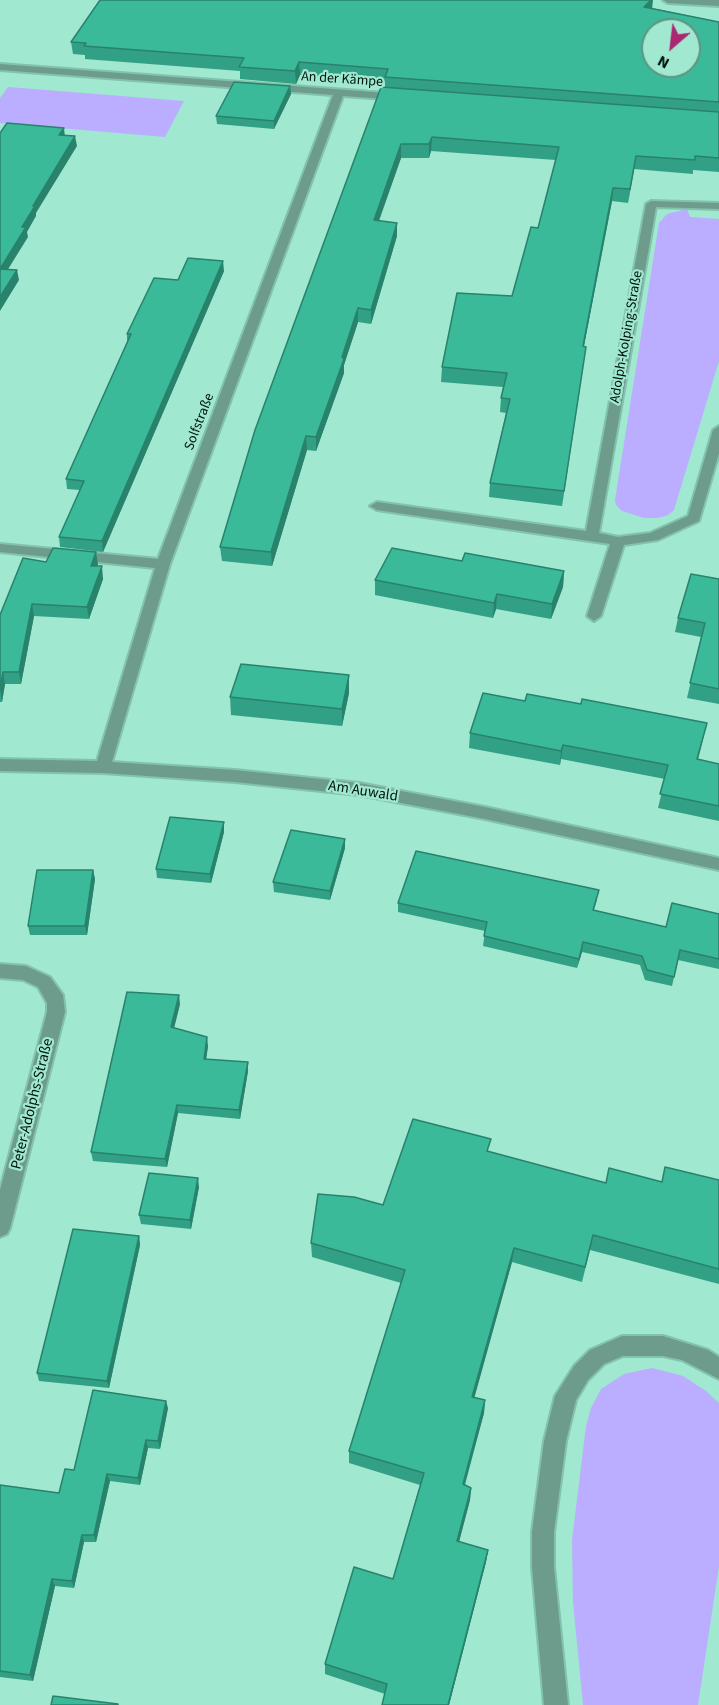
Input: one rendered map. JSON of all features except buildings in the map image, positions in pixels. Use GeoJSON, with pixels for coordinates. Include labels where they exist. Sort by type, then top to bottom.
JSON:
{"type":"FeatureCollection","features":[{"type":"Feature","properties":{"kind":"street"},"geometry":{"type":"LineString","coordinates":[[668,0],[719,3]]}},
{"type":"Feature","properties":{"kind":"street","name":"An der Kämpe"},"geometry":{"type":"LineString","coordinates":[[2,70],[410,98]]}},
{"type":"Feature","properties":{"kind":"street","name":"Solfstraße"},"geometry":{"type":"LineString","coordinates":[[103,767],[163,564],[339,93]]}},
{"type":"Feature","properties":{"kind":"street","name":"Adolph-Kolping-Straße"},"geometry":{"type":"LineString","coordinates":[[592,536],[651,204],[719,206]]}},
{"type":"Feature","properties":{"kind":"street"},"geometry":{"type":"LineString","coordinates":[[377,506],[618,541],[653,537],[694,518],[719,430]]}},
{"type":"Feature","properties":{"kind":"street"},"geometry":{"type":"LineString","coordinates":[[594,616],[618,541]]}},
{"type":"Feature","properties":{"kind":"street"},"geometry":{"type":"LineString","coordinates":[[0,548],[163,564]]}},
{"type":"Feature","properties":{"kind":"street","name":"Am Auwald"},"geometry":{"type":"LineString","coordinates":[[0,765],[103,767],[235,776],[359,789],[485,813],[719,864]]}},
{"type":"Feature","properties":{"kind":"street","name":"Peter-Adolphs-Straße"},"geometry":{"type":"LineString","coordinates":[[0,972],[26,973],[44,982],[54,995],[56,1012],[0,1228]]}},
{"type":"Feature","properties":{"kind":"street"},"geometry":{"type":"LineString","coordinates":[[556,1705],[543,1567],[543,1532],[555,1442],[566,1396],[581,1373],[597,1358],[622,1346],[663,1346],[682,1350],[701,1356],[719,1369]]}},
{"type":"Feature","properties":{"kind":"shaded area"},"geometry":{"type":"Polygon","coordinates":[[[8,87],[184,101],[165,137],[0,123],[0,98],[8,87]]]}},
{"type":"Feature","properties":{"kind":"shaded area"},"geometry":{"type":"Polygon","coordinates":[[[687,209],[690,217],[719,219],[719,361],[674,510],[658,518],[644,518],[622,511],[616,505],[615,500],[659,223],[667,214],[687,209]]]}},
{"type":"Feature","properties":{"kind":"shaded area"},"geometry":{"type":"Polygon","coordinates":[[[652,1368],[683,1376],[706,1391],[719,1403],[719,1566],[698,1705],[583,1705],[573,1602],[572,1540],[586,1426],[591,1408],[601,1389],[624,1374],[652,1368]]]}}]}
